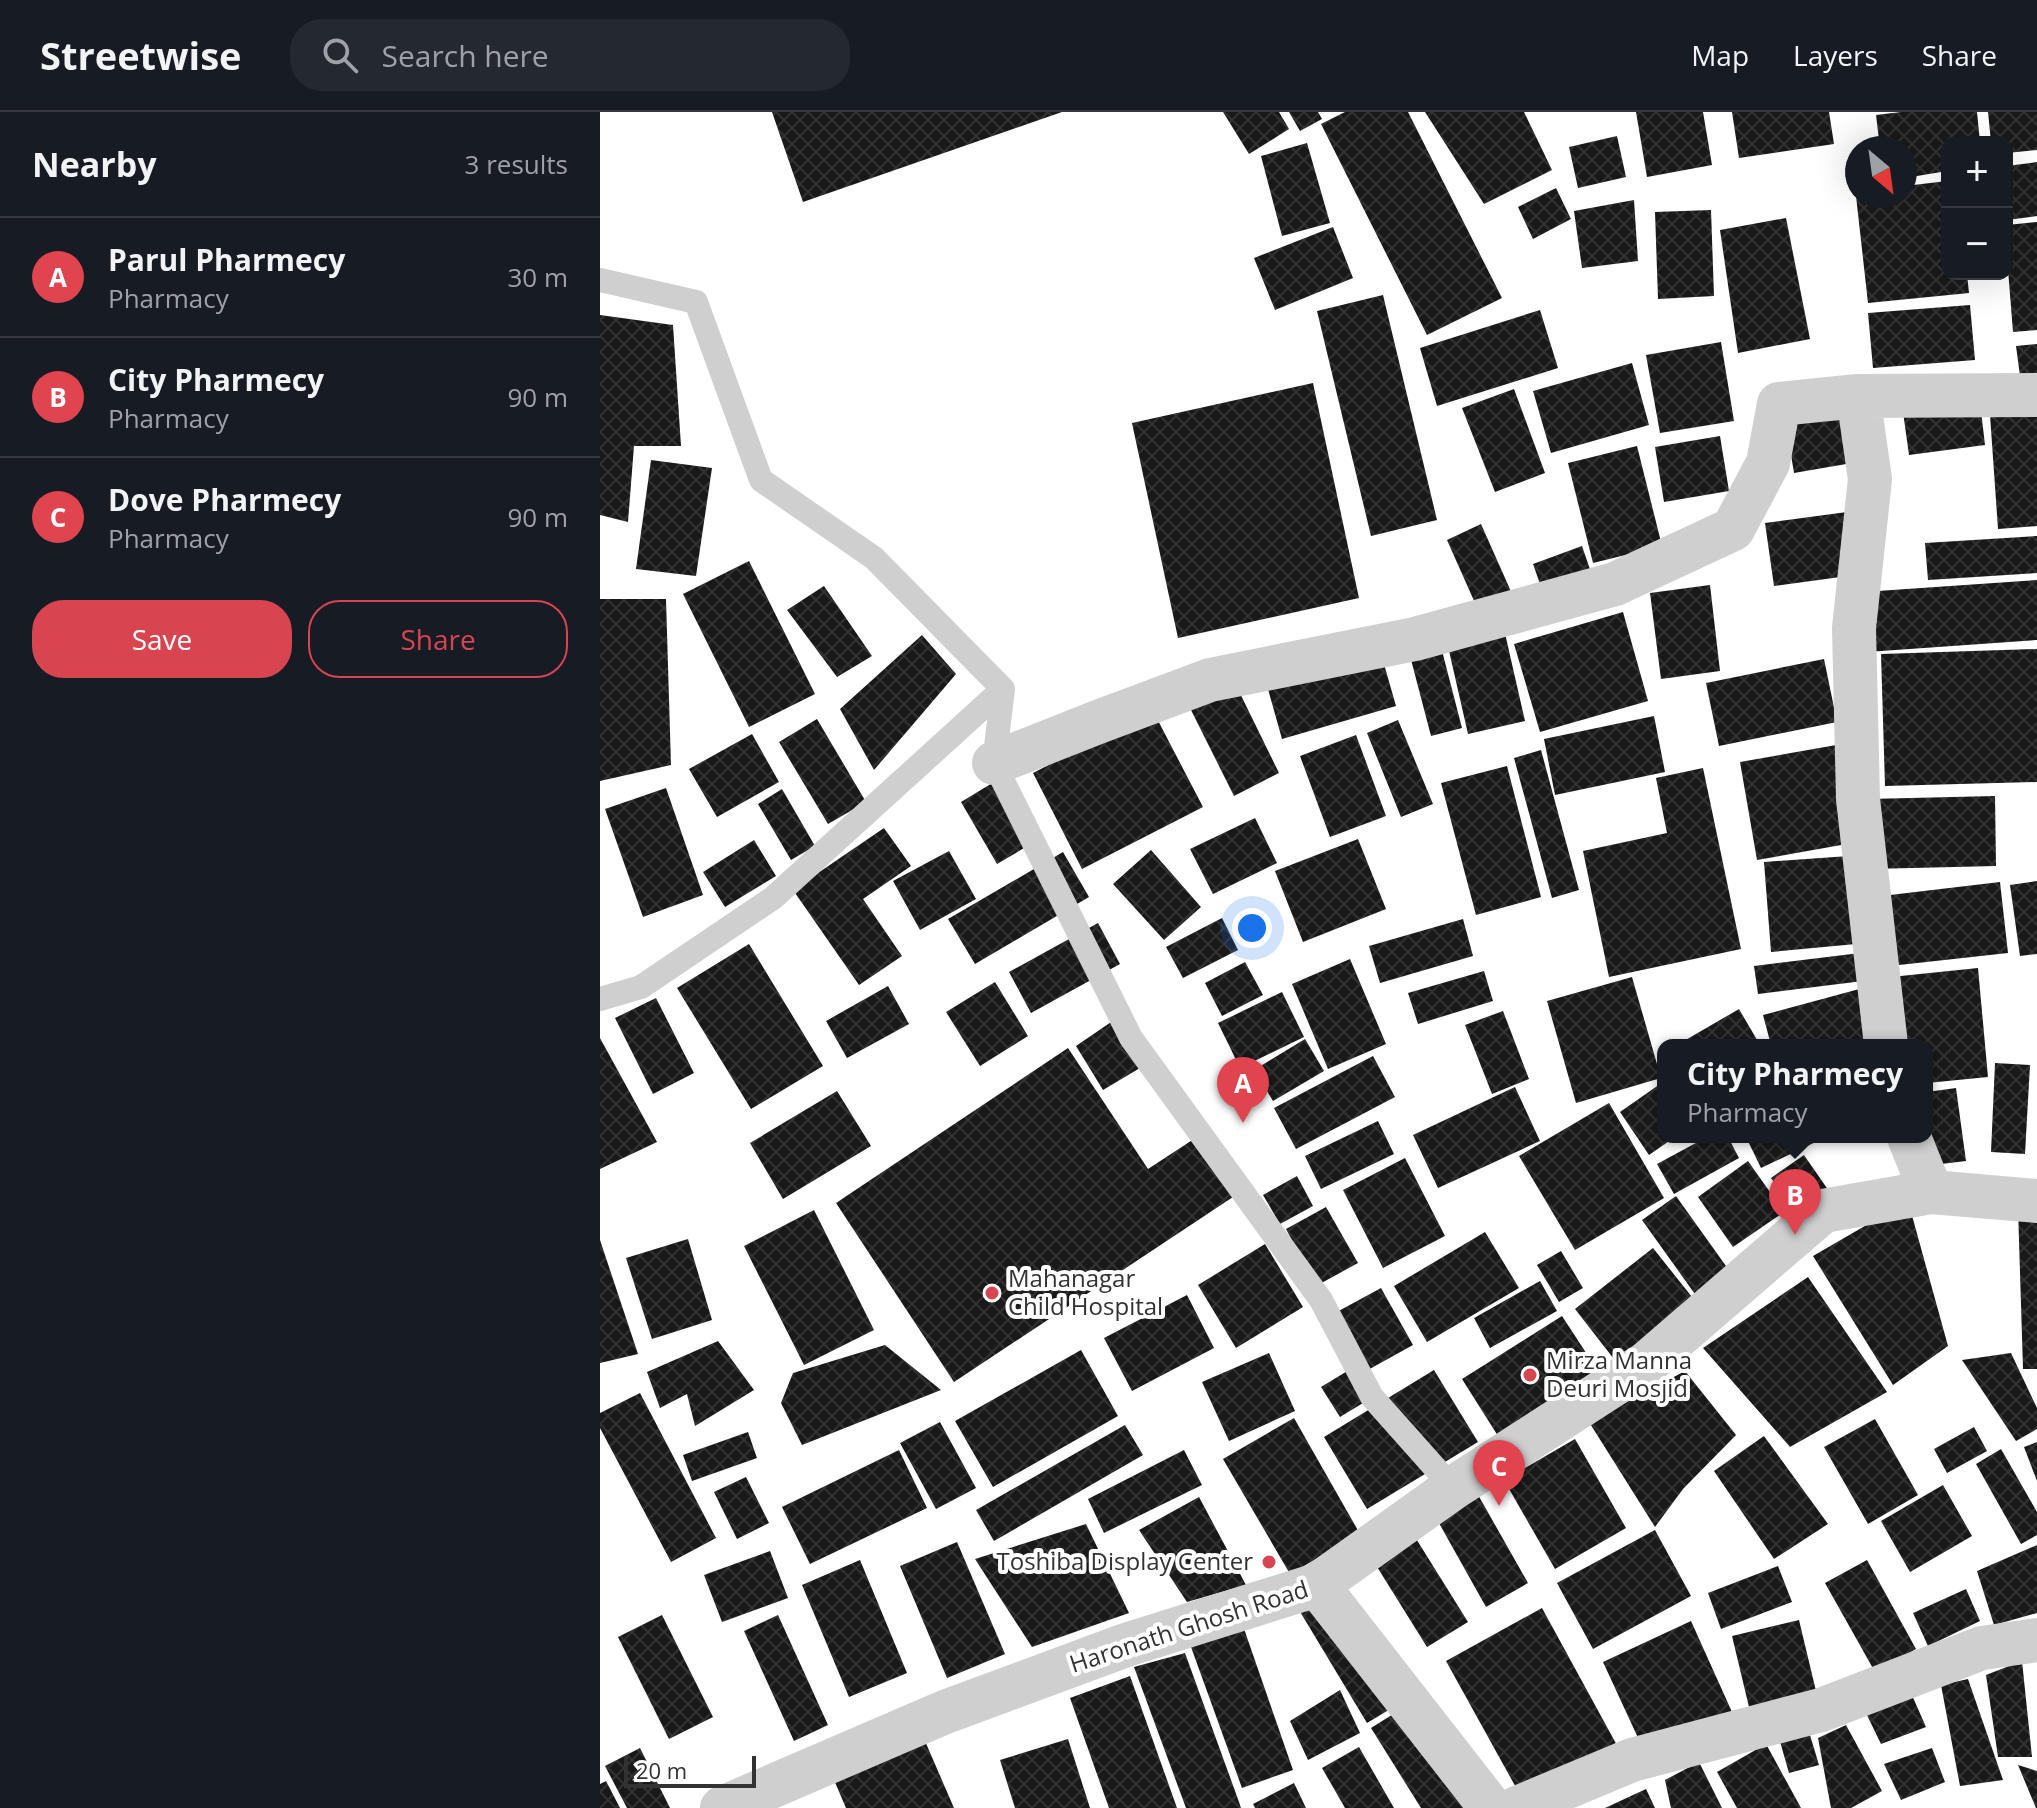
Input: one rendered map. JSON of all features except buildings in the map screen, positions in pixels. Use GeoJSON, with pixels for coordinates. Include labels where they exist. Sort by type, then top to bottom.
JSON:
{"type":"FeatureCollection","features":[{"type":"Feature","properties":{"kind":"street"},"geometry":{"type":"LineString","coordinates":[[994,763],[1210,680],[1415,639],[1615,584],[1733,529],[1768,463],[1779,404],[1858,396],[2037,395]]}},
{"type":"Feature","properties":{"kind":"street"},"geometry":{"type":"LineString","coordinates":[[1858,396],[1870,479],[1854,628],[1858,799],[1885,1039]]}},
{"type":"Feature","properties":{"kind":"street"},"geometry":{"type":"LineString","coordinates":[[1911,1143],[1931,1192]]}},
{"type":"Feature","properties":{"kind":"street","name":"Haronath Ghosh Road"},"geometry":{"type":"LineString","coordinates":[[722,1808],[945,1712],[1126,1645],[1317,1585],[1453,1488],[1647,1363],[1823,1211],[1931,1192],[2037,1201]]}},
{"type":"Feature","properties":{"kind":"street"},"geometry":{"type":"LineString","coordinates":[[1317,1585],[1491,1808]]}},
{"type":"Feature","properties":{"kind":"street"},"geometry":{"type":"LineString","coordinates":[[1517,1808],[1632,1760],[1821,1710],[1982,1648],[2037,1640]]}},
{"type":"Feature","properties":{"kind":"lane"},"geometry":{"type":"LineString","coordinates":[[600,280],[696,302],[761,480],[874,558],[1003,689]]}},
{"type":"Feature","properties":{"kind":"lane"},"geometry":{"type":"LineString","coordinates":[[1003,689],[994,763],[1131,1038],[1321,1300],[1372,1397],[1453,1488]]}},
{"type":"Feature","properties":{"kind":"lane"},"geometry":{"type":"LineString","coordinates":[[600,999],[641,987],[773,898],[1003,689]]}},
{"type":"Feature","properties":{"kind":"place","name":"Parul Pharmecy"},"geometry":{"type":"Point","coordinates":[1243,1123]}},
{"type":"Feature","properties":{"kind":"place","name":"City Pharmecy"},"geometry":{"type":"Point","coordinates":[1795,1235]}},
{"type":"Feature","properties":{"kind":"place","name":"Mahanagar Child Hospital"},"geometry":{"type":"Point","coordinates":[992,1293]}},
{"type":"Feature","properties":{"kind":"place","name":"Mirza Manna Deuri Mosjid"},"geometry":{"type":"Point","coordinates":[1530,1375]}},
{"type":"Feature","properties":{"kind":"place","name":"Dove Pharmecy"},"geometry":{"type":"Point","coordinates":[1499,1506]}},
{"type":"Feature","properties":{"kind":"place","name":"Toshiba Display Center"},"geometry":{"type":"Point","coordinates":[1269,1562]}}]}
